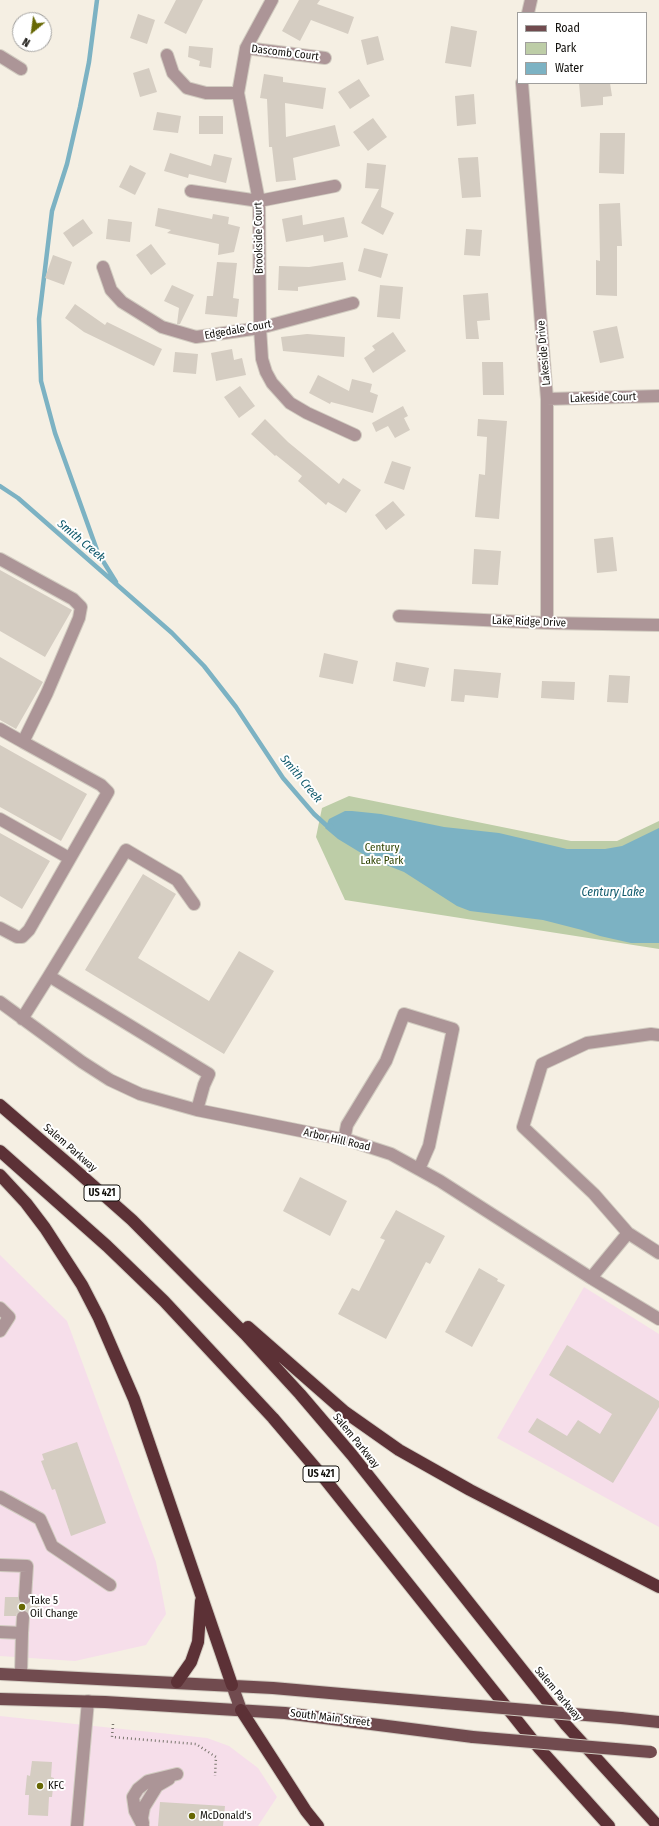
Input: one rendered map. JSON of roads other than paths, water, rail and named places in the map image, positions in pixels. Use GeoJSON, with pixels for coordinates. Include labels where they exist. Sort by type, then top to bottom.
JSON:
{"type":"FeatureCollection","features":[{"type":"Feature","properties":{"kind":"highway","name":"Salem Parkway"},"geometry":{"type":"LineString","coordinates":[[0,1105],[94,1186],[189,1276],[300,1394],[352,1455],[566,1725],[658,1826]]}},
{"type":"Feature","properties":{"kind":"highway","name":"US 421"},"geometry":{"type":"LineString","coordinates":[[0,1151],[102,1241],[219,1358],[324,1478],[539,1748],[609,1826]]}},
{"type":"Feature","properties":{"kind":"highway"},"geometry":{"type":"LineString","coordinates":[[0,1175],[45,1228],[82,1284],[99,1318],[134,1399],[232,1685]]}},
{"type":"Feature","properties":{"kind":"highway"},"geometry":{"type":"LineString","coordinates":[[189,1276],[345,1412],[394,1446],[464,1487],[659,1587]]}},
{"type":"Feature","properties":{"kind":"highway"},"geometry":{"type":"LineString","coordinates":[[177,1682],[191,1662],[198,1642],[201,1594]]}},
{"type":"Feature","properties":{"kind":"highway"},"geometry":{"type":"LineString","coordinates":[[241,1710],[306,1811],[318,1826]]}},
{"type":"Feature","properties":{"kind":"main road"},"geometry":{"type":"LineString","coordinates":[[0,1674],[232,1685],[659,1722]]}},
{"type":"Feature","properties":{"kind":"main road"},"geometry":{"type":"LineString","coordinates":[[232,1685],[241,1710]]}},
{"type":"Feature","properties":{"kind":"main road","name":"South Main Street"},"geometry":{"type":"LineString","coordinates":[[0,1699],[88,1701],[241,1710],[330,1718],[474,1737],[655,1753]]}},
{"type":"Feature","properties":{"kind":"street","name":"Brookside Court"},"geometry":{"type":"LineString","coordinates":[[272,0],[246,48],[238,93],[259,201],[260,328],[262,359],[266,372],[280,394],[290,403],[307,413],[355,434]]}},
{"type":"Feature","properties":{"kind":"street"},"geometry":{"type":"LineString","coordinates":[[528,12],[531,0]]}},
{"type":"Feature","properties":{"kind":"street","name":"Dascomb Court"},"geometry":{"type":"LineString","coordinates":[[246,48],[325,58]]}},
{"type":"Feature","properties":{"kind":"street"},"geometry":{"type":"LineString","coordinates":[[167,55],[172,73],[187,88],[206,93],[238,93]]}},
{"type":"Feature","properties":{"kind":"street"},"geometry":{"type":"LineString","coordinates":[[0,56],[21,69]]}},
{"type":"Feature","properties":{"kind":"street","name":"Lakeside Drive"},"geometry":{"type":"LineString","coordinates":[[522,84],[547,399],[547,624]]}},
{"type":"Feature","properties":{"kind":"street"},"geometry":{"type":"LineString","coordinates":[[191,191],[259,201],[335,186]]}},
{"type":"Feature","properties":{"kind":"street","name":"Edgedale Court"},"geometry":{"type":"LineString","coordinates":[[103,267],[111,290],[122,302],[162,327],[196,337],[260,328],[353,303]]}},
{"type":"Feature","properties":{"kind":"street","name":"Lakeside Court"},"geometry":{"type":"LineString","coordinates":[[547,399],[659,396]]}},
{"type":"Feature","properties":{"kind":"street"},"geometry":{"type":"LineString","coordinates":[[0,559],[73,599],[81,608],[79,618],[47,693],[23,742]]}},
{"type":"Feature","properties":{"kind":"street","name":"Lake Ridge Drive"},"geometry":{"type":"LineString","coordinates":[[399,616],[547,624],[659,626]]}},
{"type":"Feature","properties":{"kind":"street"},"geometry":{"type":"LineString","coordinates":[[0,729],[101,785],[108,792],[29,930],[22,937],[16,937],[0,928]]}},
{"type":"Feature","properties":{"kind":"street"},"geometry":{"type":"LineString","coordinates":[[0,819],[69,858]]}},
{"type":"Feature","properties":{"kind":"street"},"geometry":{"type":"LineString","coordinates":[[22,1019],[63,956],[126,850],[177,880],[194,904]]}},
{"type":"Feature","properties":{"kind":"street"},"geometry":{"type":"LineString","coordinates":[[49,976],[209,1074],[204,1085],[197,1110]]}},
{"type":"Feature","properties":{"kind":"street","name":"Arbor Hill Road"},"geometry":{"type":"LineString","coordinates":[[0,1002],[82,1062],[110,1080],[140,1094],[197,1110],[344,1140],[391,1154],[440,1181],[591,1278],[659,1319]]}},
{"type":"Feature","properties":{"kind":"street"},"geometry":{"type":"LineString","coordinates":[[344,1140],[347,1125],[386,1060],[404,1014],[453,1029],[429,1146],[419,1169]]}},
{"type":"Feature","properties":{"kind":"street"},"geometry":{"type":"LineString","coordinates":[[659,1035],[651,1034],[587,1043],[542,1064],[523,1127],[594,1194],[628,1233],[659,1254]]}},
{"type":"Feature","properties":{"kind":"street"},"geometry":{"type":"LineString","coordinates":[[591,1278],[628,1233]]}},
{"type":"Feature","properties":{"kind":"street"},"geometry":{"type":"LineString","coordinates":[[0,1308],[9,1317],[0,1331]]}},
{"type":"Feature","properties":{"kind":"street"},"geometry":{"type":"LineString","coordinates":[[0,1497],[40,1518],[52,1546],[110,1585]]}},
{"type":"Feature","properties":{"kind":"street"},"geometry":{"type":"LineString","coordinates":[[0,1565],[27,1566],[25,1598]]}},
{"type":"Feature","properties":{"kind":"street"},"geometry":{"type":"LineString","coordinates":[[21,1674],[23,1617]]}},
{"type":"Feature","properties":{"kind":"street"},"geometry":{"type":"LineString","coordinates":[[0,1632],[22,1633]]}},
{"type":"Feature","properties":{"kind":"street"},"geometry":{"type":"LineString","coordinates":[[77,1826],[88,1701]]}},
{"type":"Feature","properties":{"kind":"street"},"geometry":{"type":"LineString","coordinates":[[144,1826],[142,1818],[144,1807],[157,1786],[177,1774]]}},
{"type":"Feature","properties":{"kind":"water","name":"Century Lake"},"geometry":{"type":"Polygon","coordinates":[[[345,811],[381,814],[444,827],[499,833],[567,849],[605,849],[622,846],[659,828],[659,943],[631,943],[543,920],[470,911],[457,906],[404,872],[371,859],[338,839],[325,828],[329,819],[345,811]]]}},
{"type":"Feature","properties":{"kind":"waterway"},"geometry":{"type":"LineString","coordinates":[[97,0],[89,62],[80,107],[67,164],[52,211],[39,319],[41,381],[55,433],[98,553],[116,582]]}},
{"type":"Feature","properties":{"kind":"waterway","name":"Smith Creek"},"geometry":{"type":"LineString","coordinates":[[0,486],[18,498],[172,633],[204,666],[236,707],[283,778],[314,814],[326,825],[331,826]]}},
{"type":"Feature","properties":{"kind":"tunnel"},"geometry":{"type":"LineString","coordinates":[[23,1617],[25,1598]]}},
{"type":"Feature","properties":{"kind":"place","name":"Take 5 Oil Change"},"geometry":{"type":"Point","coordinates":[22,1607]}},
{"type":"Feature","properties":{"kind":"place","name":"KFC"},"geometry":{"type":"Point","coordinates":[40,1786]}},
{"type":"Feature","properties":{"kind":"place","name":"McDonald's"},"geometry":{"type":"Point","coordinates":[192,1816]}},
{"type":"Feature","properties":{"kind":"park label","name":"Century Lake Park"},"geometry":{"type":"Point","coordinates":[382,854]}}]}
